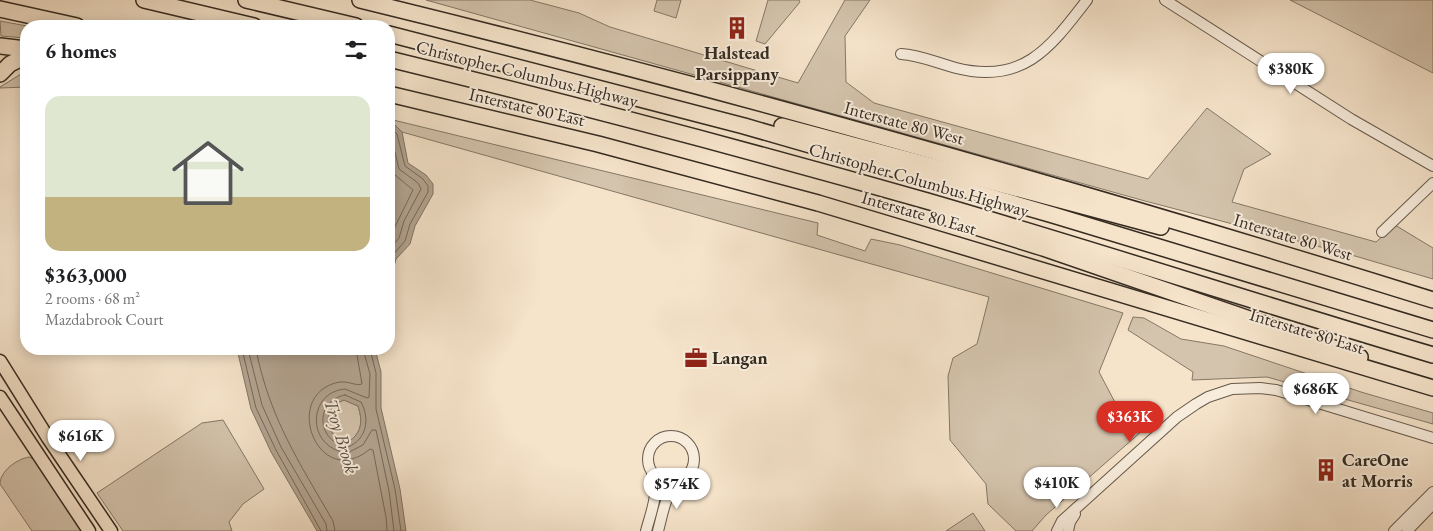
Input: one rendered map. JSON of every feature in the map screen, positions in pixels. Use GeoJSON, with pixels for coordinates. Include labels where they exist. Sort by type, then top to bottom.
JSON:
{"type":"FeatureCollection","features":[{"type":"Feature","properties":{"kind":"highway"},"geometry":{"type":"LineString","coordinates":[[144,0],[229,20]]}},
{"type":"Feature","properties":{"kind":"highway"},"geometry":{"type":"LineString","coordinates":[[246,0],[331,20]]}},
{"type":"Feature","properties":{"kind":"highway","name":"Interstate 80 West"},"geometry":{"type":"LineString","coordinates":[[360,0],[565,51],[956,156],[1433,300]]}},
{"type":"Feature","properties":{"kind":"highway"},"geometry":{"type":"LineString","coordinates":[[0,9],[49,20]]}},
{"type":"Feature","properties":{"kind":"highway","name":"Christopher Columbus Highway"},"geometry":{"type":"LineString","coordinates":[[395,36],[744,126],[1054,215],[1433,330]]}},
{"type":"Feature","properties":{"kind":"highway"},"geometry":{"type":"LineString","coordinates":[[0,46],[20,48]]}},
{"type":"Feature","properties":{"kind":"highway"},"geometry":{"type":"LineString","coordinates":[[0,74],[10,64],[20,59]]}},
{"type":"Feature","properties":{"kind":"highway","name":"Christopher Columbus Highway"},"geometry":{"type":"LineString","coordinates":[[395,61],[682,133],[895,192],[1128,261],[1433,355]]}},
{"type":"Feature","properties":{"kind":"highway","name":"Interstate 80 East"},"geometry":{"type":"LineString","coordinates":[[395,95],[598,144],[818,203],[1433,387]]}},
{"type":"Feature","properties":{"kind":"highway"},"geometry":{"type":"LineString","coordinates":[[744,126],[781,126],[1266,255],[1366,279]]}},
{"type":"Feature","properties":{"kind":"highway"},"geometry":{"type":"LineString","coordinates":[[895,192],[910,206],[1043,248],[1425,380],[1433,387]]}},
{"type":"Feature","properties":{"kind":"main road"},"geometry":{"type":"LineString","coordinates":[[0,361],[48,438],[111,531]]}},
{"type":"Feature","properties":{"kind":"main road"},"geometry":{"type":"LineString","coordinates":[[0,397],[89,531]]}},
{"type":"Feature","properties":{"kind":"street"},"geometry":{"type":"LineString","coordinates":[[901,54],[914,54],[979,73],[1010,70],[1032,61],[1047,50],[1087,0]]}},
{"type":"Feature","properties":{"kind":"street"},"geometry":{"type":"LineString","coordinates":[[1165,0],[1351,119],[1433,166]]}},
{"type":"Feature","properties":{"kind":"street"},"geometry":{"type":"LineString","coordinates":[[1382,232],[1433,183]]}},
{"type":"Feature","properties":{"kind":"street"},"geometry":{"type":"LineString","coordinates":[[1057,531],[1062,521],[1173,421],[1196,404],[1226,391],[1260,388],[1276,390],[1433,438]]}},
{"type":"Feature","properties":{"kind":"street"},"geometry":{"type":"LineString","coordinates":[[646,531],[656,493],[656,483],[648,458],[649,450],[659,439],[673,436],[686,441],[694,453],[692,469],[672,487],[658,531]]}},
{"type":"Feature","properties":{"kind":"street"},"geometry":{"type":"LineString","coordinates":[[652,472],[664,481],[680,480]]}},
{"type":"Feature","properties":{"kind":"street"},"geometry":{"type":"LineString","coordinates":[[1394,531],[1433,492]]}},
{"type":"Feature","properties":{"kind":"street"},"geometry":{"type":"LineString","coordinates":[[1068,531],[1070,522],[1081,504]]}},
{"type":"Feature","properties":{"kind":"street"},"geometry":{"type":"LineString","coordinates":[[1407,531],[1433,504]]}},
{"type":"Feature","properties":{"kind":"shaded area"},"geometry":{"type":"Polygon","coordinates":[[[426,0],[530,0],[579,13],[610,27],[798,83],[845,0],[870,0],[845,36],[846,82],[874,103],[1148,179],[1207,108],[1271,154],[1244,169],[1232,202],[1376,242],[1395,225],[1433,248],[1433,279],[1355,256],[1145,201],[426,0]]]}},
{"type":"Feature","properties":{"kind":"shaded area"},"geometry":{"type":"Polygon","coordinates":[[[657,0],[681,0],[676,18],[654,11],[657,0]]]}},
{"type":"Feature","properties":{"kind":"shaded area"},"geometry":{"type":"Polygon","coordinates":[[[768,0],[799,0],[800,2],[765,44],[756,41],[768,0]]]}},
{"type":"Feature","properties":{"kind":"shaded area"},"geometry":{"type":"Polygon","coordinates":[[[1290,0],[1433,0],[1433,73],[1290,0]]]}},
{"type":"Feature","properties":{"kind":"shaded area"},"geometry":{"type":"Polygon","coordinates":[[[0,21],[20,25],[20,38],[1,36],[0,21]]]}},
{"type":"Feature","properties":{"kind":"shaded area"},"geometry":{"type":"Polygon","coordinates":[[[20,75],[20,87],[0,87],[20,75]]]}},
{"type":"Feature","properties":{"kind":"shaded area"},"geometry":{"type":"Polygon","coordinates":[[[395,120],[818,223],[817,235],[865,251],[871,239],[900,245],[1123,313],[1099,372],[1118,408],[1141,417],[1142,431],[1046,515],[1032,531],[1016,531],[988,504],[986,484],[950,440],[948,376],[953,358],[977,344],[989,297],[402,132],[395,125],[395,120]]]}},
{"type":"Feature","properties":{"kind":"shaded area"},"geometry":{"type":"Polygon","coordinates":[[[1133,317],[1144,318],[1181,339],[1224,346],[1361,392],[1433,413],[1433,424],[1267,377],[1192,380],[1193,372],[1128,330],[1133,317]]]}},
{"type":"Feature","properties":{"kind":"shaded area"},"geometry":{"type":"Polygon","coordinates":[[[344,400],[358,406],[361,417],[359,431],[348,442],[334,434],[328,422],[331,409],[344,400]]]}},
{"type":"Feature","properties":{"kind":"shaded area"},"geometry":{"type":"Polygon","coordinates":[[[223,420],[264,489],[243,504],[229,522],[232,531],[123,531],[97,493],[202,423],[223,420]]]}},
{"type":"Feature","properties":{"kind":"shaded area"},"geometry":{"type":"Polygon","coordinates":[[[29,457],[36,460],[84,531],[32,531],[0,484],[3,475],[10,466],[19,460],[29,457]]]}},
{"type":"Feature","properties":{"kind":"shaded area"},"geometry":{"type":"Polygon","coordinates":[[[973,513],[985,531],[946,531],[973,513]]]}},
{"type":"Feature","properties":{"kind":"water"},"geometry":{"type":"Polygon","coordinates":[[[395,125],[402,132],[408,163],[426,175],[433,184],[433,194],[415,226],[410,244],[395,263],[395,125]]]}},
{"type":"Feature","properties":{"kind":"water"},"geometry":{"type":"Polygon","coordinates":[[[238,355],[377,355],[381,372],[381,408],[400,489],[406,531],[317,531],[271,452],[251,409],[238,355]],[[344,400],[331,409],[328,422],[334,434],[348,442],[359,431],[361,417],[358,406],[344,400]]]}},
{"type":"Feature","properties":{"kind":"place","name":"Halstead Parsippany"},"geometry":{"type":"Point","coordinates":[737,28]}},
{"type":"Feature","properties":{"kind":"place","name":"Langan"},"geometry":{"type":"Point","coordinates":[696,358]}},
{"type":"Feature","properties":{"kind":"place","name":"CareOne at Morris"},"geometry":{"type":"Point","coordinates":[1326,470]}},
{"type":"Feature","properties":{"kind":"water label","name":"Troy Brook"},"geometry":{"type":"Point","coordinates":[342,436]}}]}
